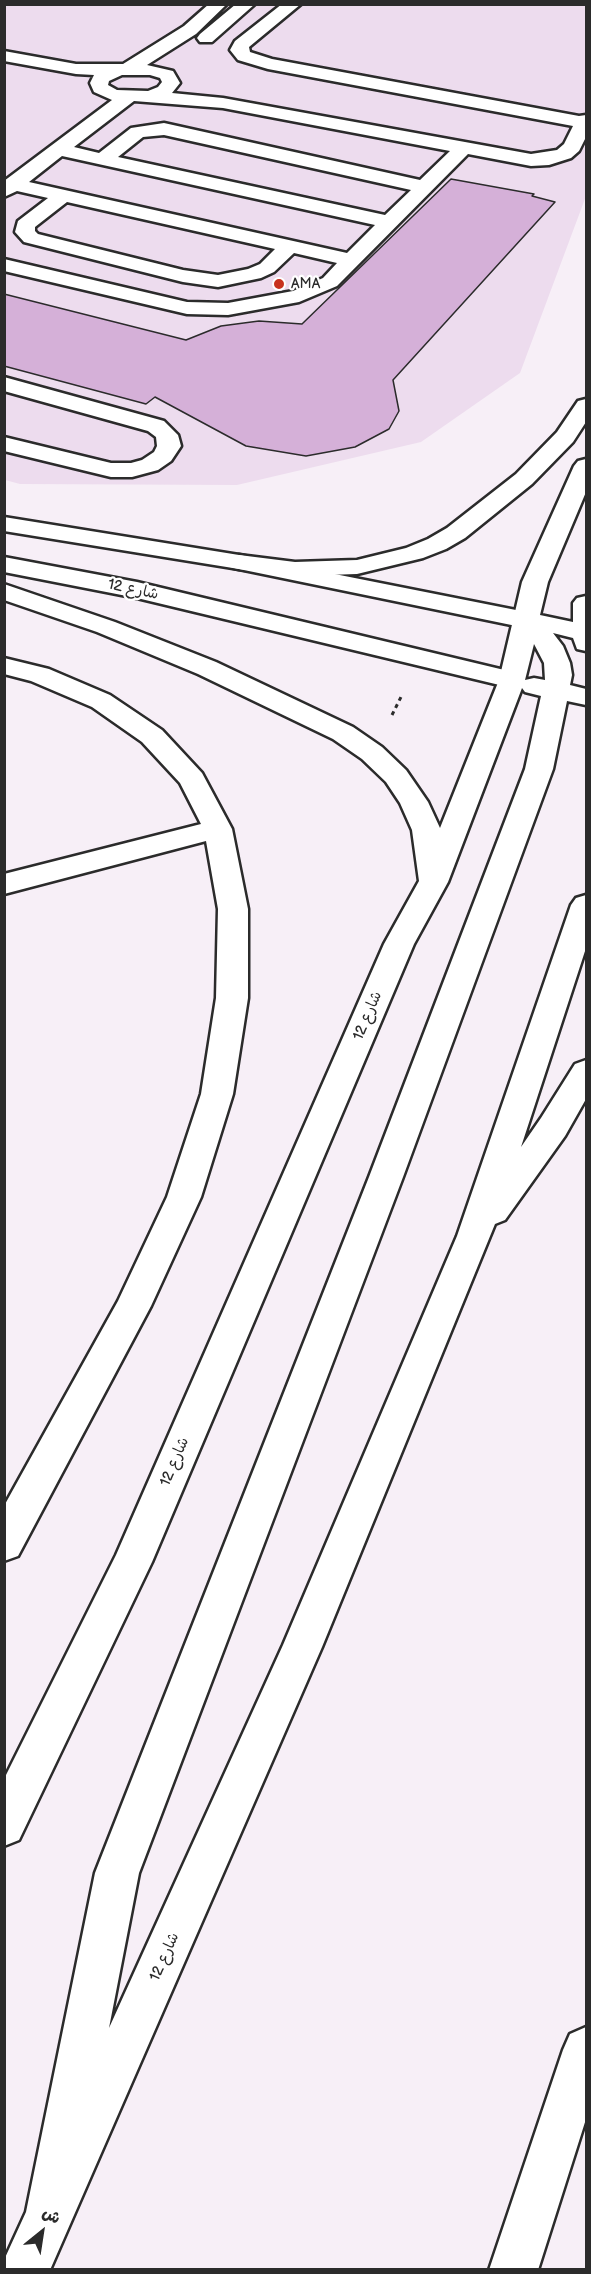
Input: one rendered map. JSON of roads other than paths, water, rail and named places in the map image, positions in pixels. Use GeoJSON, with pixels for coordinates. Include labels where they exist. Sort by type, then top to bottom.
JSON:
{"type":"FeatureCollection","features":[{"type":"Feature","properties":{"kind":"street"},"geometry":{"type":"LineString","coordinates":[[103,90],[99,83],[101,78],[124,69],[190,30],[219,4]]}},
{"type":"Feature","properties":{"kind":"street"},"geometry":{"type":"LineString","coordinates":[[149,96],[164,91],[166,78],[183,55],[247,4]]}},
{"type":"Feature","properties":{"kind":"street"},"geometry":{"type":"LineString","coordinates":[[53,66],[90,81],[103,90],[128,97],[149,96],[223,103],[531,160],[549,159],[564,154],[572,147],[586,121],[268,64],[244,56],[238,50],[241,45],[293,4]]}},
{"type":"Feature","properties":{"kind":"street"},"geometry":{"type":"LineString","coordinates":[[4,56],[53,66],[124,69],[166,78],[223,103]]}},
{"type":"Feature","properties":{"kind":"street"},"geometry":{"type":"LineString","coordinates":[[87,105],[103,90]]}},
{"type":"Feature","properties":{"kind":"street"},"geometry":{"type":"LineString","coordinates":[[9,188],[128,97]]}},
{"type":"Feature","properties":{"kind":"street"},"geometry":{"type":"LineString","coordinates":[[103,159],[138,132],[164,129],[424,187]]}},
{"type":"Feature","properties":{"kind":"street"},"geometry":{"type":"LineString","coordinates":[[4,265],[168,304],[207,309],[249,306],[299,296],[330,282],[462,149]]}},
{"type":"Feature","properties":{"kind":"street"},"geometry":{"type":"LineString","coordinates":[[61,150],[389,222]]}},
{"type":"Feature","properties":{"kind":"street"},"geometry":{"type":"LineString","coordinates":[[326,208],[364,174]]}},
{"type":"Feature","properties":{"kind":"street"},"geometry":{"type":"LineString","coordinates":[[9,188],[64,195],[351,260]]}},
{"type":"Feature","properties":{"kind":"street"},"geometry":{"type":"LineString","coordinates":[[64,195],[25,225],[25,232],[31,238],[183,276],[218,281],[254,274],[267,268],[289,247]]}},
{"type":"Feature","properties":{"kind":"street"},"geometry":{"type":"LineString","coordinates":[[4,384],[156,426],[167,435],[169,446],[163,456],[150,465],[132,470],[111,470],[4,444]]}},
{"type":"Feature","properties":{"kind":"street"},"geometry":{"type":"LineString","coordinates":[[4,525],[295,569],[357,567],[414,553],[456,533],[524,479],[565,437],[586,406]]}},
{"type":"Feature","properties":{"kind":"street"},"geometry":{"type":"LineString","coordinates":[[572,685],[512,680],[535,582],[586,466]]}},
{"type":"Feature","properties":{"kind":"street"},"geometry":{"type":"LineString","coordinates":[[239,562],[526,620],[586,636],[586,603]]}},
{"type":"Feature","properties":{"kind":"street","name":"شارع 12"},"geometry":{"type":"LineString","coordinates":[[4,564],[136,590],[512,680],[433,882],[394,955],[132,1562],[4,1825]]}},
{"type":"Feature","properties":{"kind":"street"},"geometry":{"type":"LineString","coordinates":[[4,591],[106,627],[207,668],[343,733],[372,753],[396,776],[414,802],[426,830],[433,882]]}},
{"type":"Feature","properties":{"kind":"street"},"geometry":{"type":"LineString","coordinates":[[526,620],[550,646],[557,663],[572,685]]}},
{"type":"Feature","properties":{"kind":"street"},"geometry":{"type":"LineString","coordinates":[[4,666],[40,675],[100,701],[152,736],[192,779],[218,829],[233,909],[232,998],[217,1094],[184,1197],[133,1306],[4,1544]]}},
{"type":"Feature","properties":{"kind":"street"},"geometry":{"type":"LineString","coordinates":[[49,2218],[117,1873],[382,1188],[572,685]]}},
{"type":"Feature","properties":{"kind":"street"},"geometry":{"type":"LineString","coordinates":[[4,884],[218,829]]}},
{"type":"Feature","properties":{"kind":"street","name":"شارع 12"},"geometry":{"type":"LineString","coordinates":[[25,2270],[302,1647],[474,1236],[586,906]]}},
{"type":"Feature","properties":{"kind":"street"},"geometry":{"type":"LineString","coordinates":[[474,1236],[546,1136],[586,1072]]}},
{"type":"Feature","properties":{"kind":"street"},"geometry":{"type":"LineString","coordinates":[[513,2270],[586,2050]]}},
{"type":"Feature","properties":{"kind":"place","name":"AMA"},"geometry":{"type":"Point","coordinates":[279,284]}}]}
